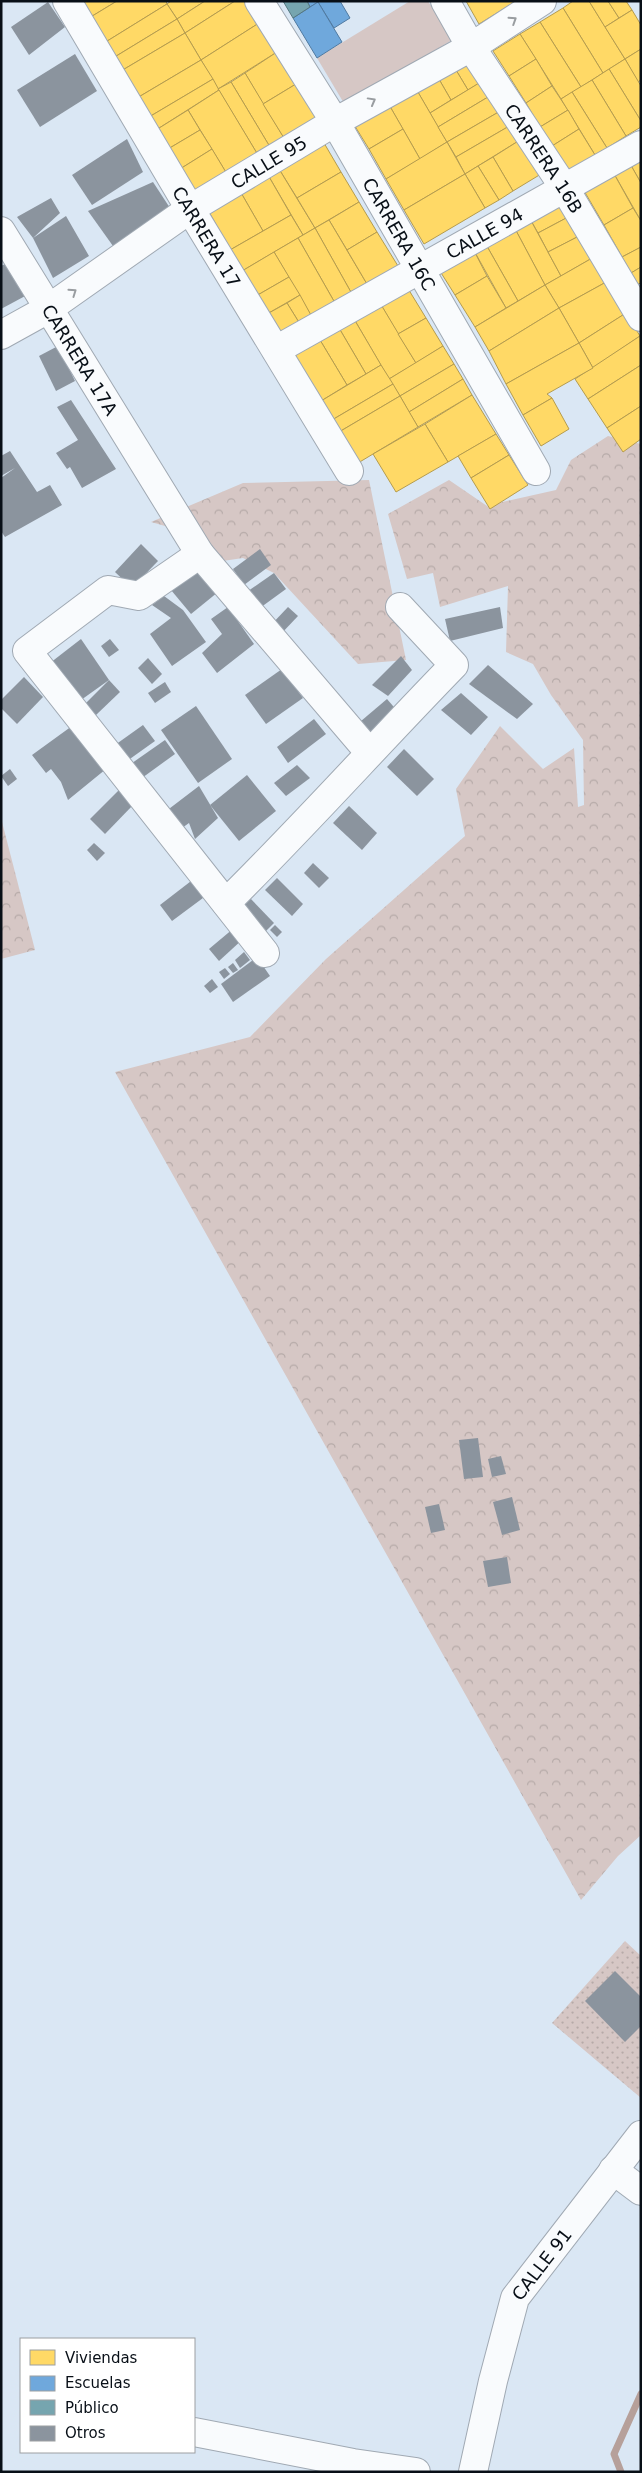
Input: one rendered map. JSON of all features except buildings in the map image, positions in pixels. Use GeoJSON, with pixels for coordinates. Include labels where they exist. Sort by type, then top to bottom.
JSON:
{"type":"FeatureCollection","features":[{"type":"Feature","properties":{"kind":"street","name":"CARRERA 17"},"geometry":{"type":"LineString","coordinates":[[67,1],[190,209],[349,471]]}},
{"type":"Feature","properties":{"kind":"street","name":"CARRERA 16C"},"geometry":{"type":"LineString","coordinates":[[259,1],[335,122],[536,471]]}},
{"type":"Feature","properties":{"kind":"street","name":"CARRERA 16B"},"geometry":{"type":"LineString","coordinates":[[445,1],[471,47],[565,189],[641,317]]}},
{"type":"Feature","properties":{"kind":"street","name":"CALLE 95"},"geometry":{"type":"LineString","coordinates":[[1,335],[48,309],[190,209],[335,122],[471,47],[542,1]]}},
{"type":"Feature","properties":{"kind":"street","name":"CALLE 94"},"geometry":{"type":"LineString","coordinates":[[276,350],[641,145]]}},
{"type":"Feature","properties":{"kind":"street","name":"CARRERA 17A"},"geometry":{"type":"LineString","coordinates":[[1,231],[200,554],[369,752]]}},
{"type":"Feature","properties":{"kind":"street"},"geometry":{"type":"LineString","coordinates":[[200,554],[139,596],[108,590],[27,651],[265,953]]}},
{"type":"Feature","properties":{"kind":"street"},"geometry":{"type":"LineString","coordinates":[[226,903],[301,829],[369,752],[454,665],[400,608]]}},
{"type":"Feature","properties":{"kind":"street","name":"CALLE 91"},"geometry":{"type":"LineString","coordinates":[[473,2472],[493,2381],[515,2298],[641,2135]]}},
{"type":"Feature","properties":{"kind":"street"},"geometry":{"type":"LineString","coordinates":[[613,2170],[641,2191]]}},
{"type":"Feature","properties":{"kind":"street"},"geometry":{"type":"LineString","coordinates":[[195,2432],[353,2463],[416,2472]]}},
{"type":"Feature","properties":{"kind":"green space"},"geometry":{"type":"Polygon","coordinates":[[[410,1],[428,1],[452,40],[345,105],[317,58],[410,1]]]}},
{"type":"Feature","properties":{"kind":"green space"},"geometry":{"type":"Polygon","coordinates":[[[608,436],[641,444],[641,1835],[618,1856],[581,1900],[115,1072],[250,1037],[326,959],[465,836],[456,789],[500,726],[543,769],[574,748],[578,807],[584,805],[583,740],[551,695],[533,664],[506,652],[508,586],[440,607],[433,573],[407,579],[388,514],[449,480],[490,508],[498,503],[556,490],[571,460],[608,436]]]}},
{"type":"Feature","properties":{"kind":"green space"},"geometry":{"type":"Polygon","coordinates":[[[369,480],[406,660],[358,664],[274,573],[243,558],[216,562],[193,534],[151,522],[243,483],[369,480]]]}},
{"type":"Feature","properties":{"kind":"green space"},"geometry":{"type":"Polygon","coordinates":[[[1,818],[35,950],[1,959],[1,818]]]}},
{"type":"Feature","properties":{"kind":"green space"},"geometry":{"type":"Polygon","coordinates":[[[625,1941],[641,1956],[641,2098],[552,2023],[625,1941]]]}},
{"type":"Feature","properties":{"kind":"waterway"},"geometry":{"type":"LineString","coordinates":[[621,2472],[614,2454],[641,2394]]}}]}
